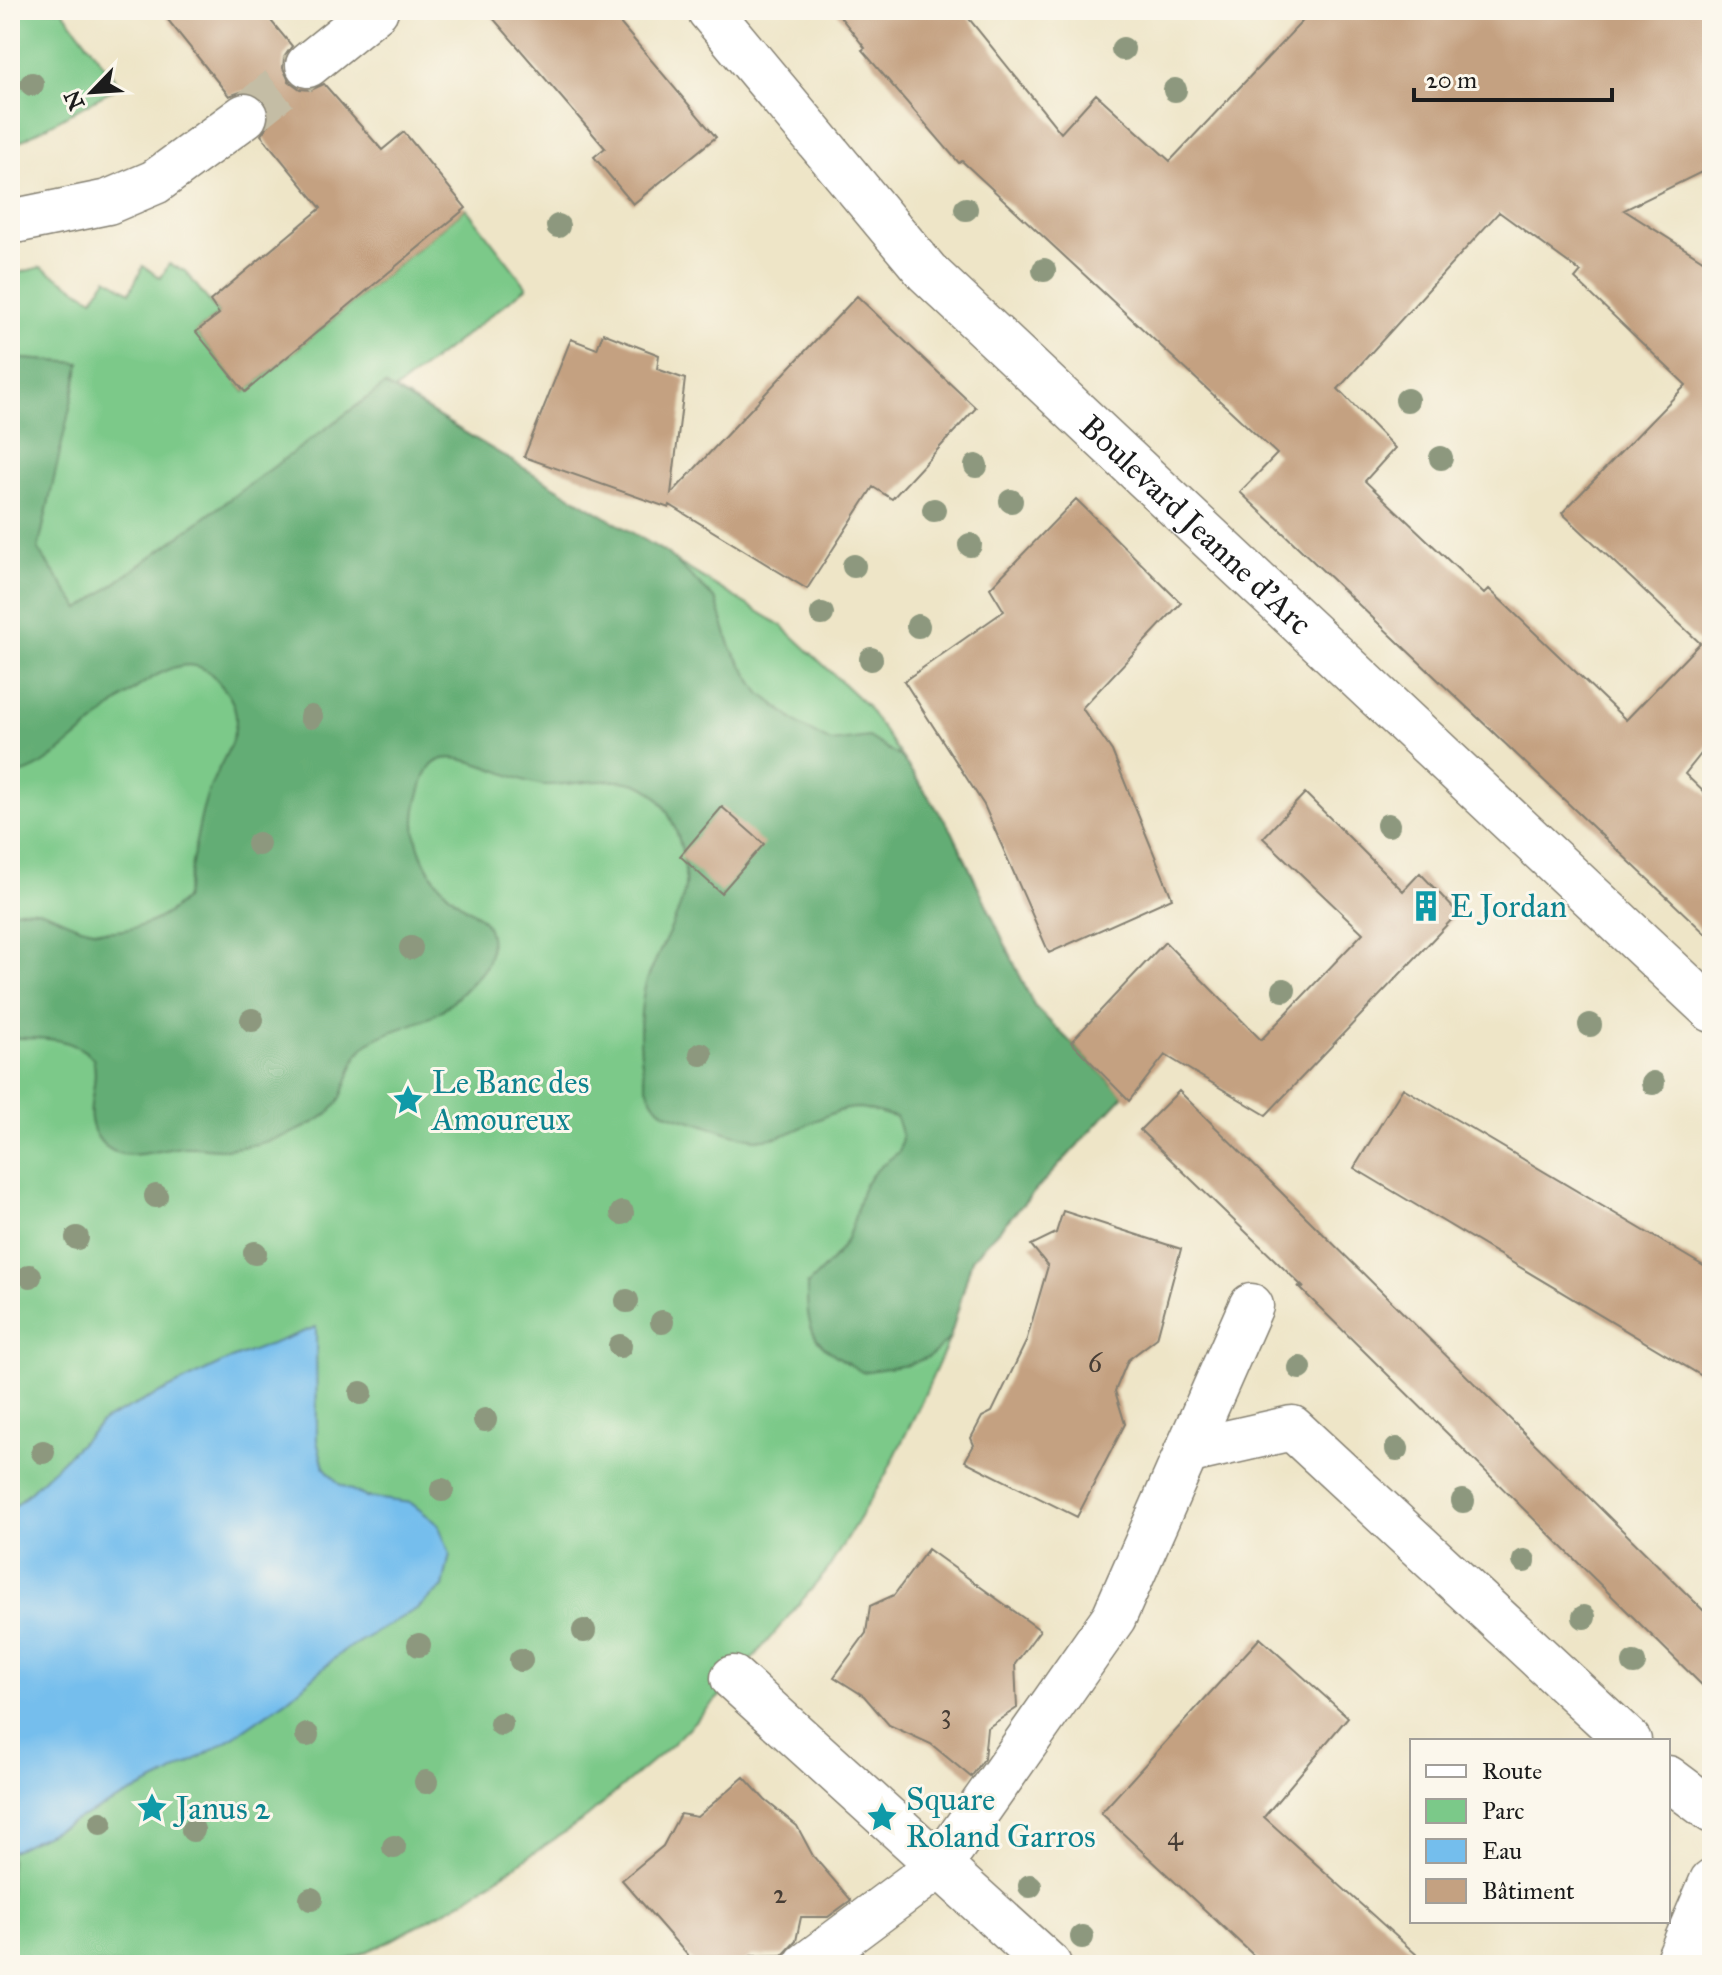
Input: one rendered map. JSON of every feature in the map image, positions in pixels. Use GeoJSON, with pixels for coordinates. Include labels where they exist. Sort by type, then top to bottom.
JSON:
{"type":"FeatureCollection","features":[{"type":"Feature","properties":{"kind":"street"},"geometry":{"type":"LineString","coordinates":[[308,65],[376,10]]}},
{"type":"Feature","properties":{"kind":"street","name":"Boulevard Jeanne d'Arc"},"geometry":{"type":"LineString","coordinates":[[709,10],[927,272],[1712,1010]]}},
{"type":"Feature","properties":{"kind":"street"},"geometry":{"type":"LineString","coordinates":[[10,222],[108,202],[155,182],[245,116]]}},
{"type":"Feature","properties":{"kind":"street"},"geometry":{"type":"LineString","coordinates":[[806,1965],[940,1865],[1114,1617],[1251,1306]]}},
{"type":"Feature","properties":{"kind":"street"},"geometry":{"type":"LineString","coordinates":[[1186,1452],[1292,1428],[1627,1739]]}},
{"type":"Feature","properties":{"kind":"street"},"geometry":{"type":"LineString","coordinates":[[733,1678],[1049,1965]]}},
{"type":"Feature","properties":{"kind":"street"},"geometry":{"type":"LineString","coordinates":[[1670,1780],[1712,1811]]}},
{"type":"Feature","properties":{"kind":"street"},"geometry":{"type":"LineString","coordinates":[[1676,1965],[1712,1881]]}},
{"type":"Feature","properties":{"kind":"green space"},"geometry":{"type":"Polygon","coordinates":[[[10,10],[62,10],[120,86],[10,147],[10,10]]]}},
{"type":"Feature","properties":{"kind":"green space"},"geometry":{"type":"Polygon","coordinates":[[[466,208],[527,287],[395,390],[782,626],[866,705],[952,831],[1034,1006],[1124,1095],[972,1259],[950,1338],[919,1407],[886,1474],[827,1571],[726,1690],[671,1745],[587,1817],[463,1901],[388,1942],[336,1965],[10,1965],[10,660],[80,364],[10,358],[10,275],[41,267],[93,299],[107,278],[130,292],[143,266],[161,278],[169,264],[185,271],[219,314],[196,332],[245,392],[466,208]]]}},
{"type":"Feature","properties":{"kind":"green space"},"geometry":{"type":"Polygon","coordinates":[[[10,358],[80,363],[38,550],[80,609],[385,385],[668,554],[716,600],[731,648],[760,693],[801,726],[831,742],[869,737],[902,758],[952,831],[1034,1006],[1124,1095],[972,1259],[950,1338],[931,1356],[908,1365],[862,1372],[817,1339],[809,1318],[807,1285],[845,1243],[867,1181],[899,1152],[902,1137],[896,1117],[862,1108],[844,1110],[782,1136],[757,1139],[671,1115],[662,1111],[651,1097],[640,1048],[643,996],[650,972],[683,897],[685,873],[680,842],[667,812],[658,799],[636,784],[603,781],[537,784],[463,760],[450,758],[435,763],[426,774],[416,809],[417,841],[438,882],[486,924],[490,935],[490,954],[478,976],[436,1014],[370,1042],[357,1056],[342,1094],[331,1111],[295,1132],[239,1147],[186,1147],[130,1155],[110,1149],[101,1142],[94,1132],[90,1111],[95,1069],[93,1058],[65,1042],[10,1038],[10,912],[39,911],[81,927],[108,931],[149,923],[174,908],[184,899],[206,798],[232,739],[236,718],[232,701],[214,677],[193,665],[168,670],[140,685],[56,755],[31,770],[10,774],[10,358]]]}},
{"type":"Feature","properties":{"kind":"water"},"geometry":{"type":"Polygon","coordinates":[[[316,1327],[317,1441],[324,1467],[339,1484],[366,1497],[411,1503],[438,1524],[450,1554],[443,1587],[418,1608],[343,1651],[288,1699],[226,1742],[167,1776],[10,1852],[10,1511],[104,1420],[226,1361],[316,1327]]]}},
{"type":"Feature","properties":{"kind":"building"},"geometry":{"type":"Polygon","coordinates":[[[160,10],[262,10],[292,46],[284,57],[283,68],[289,81],[300,89],[311,90],[324,84],[382,150],[404,132],[466,208],[245,392],[196,332],[219,314],[210,301],[321,208],[261,135],[268,125],[270,114],[265,101],[256,94],[243,91],[229,96],[160,10]]]}},
{"type":"Feature","properties":{"kind":"building"},"geometry":{"type":"Polygon","coordinates":[[[486,10],[609,10],[716,137],[633,204],[594,157],[605,148],[486,10]]]}},
{"type":"Feature","properties":{"kind":"building"},"geometry":{"type":"Polygon","coordinates":[[[835,10],[962,10],[1061,133],[1096,94],[1170,161],[1313,10],[1712,10],[1712,167],[1624,210],[1712,266],[1712,740],[1685,774],[1712,800],[1712,940],[1240,492],[1277,454],[962,161],[959,163],[862,50],[865,48],[835,10]],[[1499,212],[1338,389],[1395,448],[1365,481],[1484,594],[1489,589],[1626,720],[1700,643],[1562,513],[1686,385],[1575,279],[1581,272],[1499,212]]]}},
{"type":"Feature","properties":{"kind":"building"},"geometry":{"type":"Polygon","coordinates":[[[857,296],[976,408],[892,499],[873,487],[807,589],[670,505],[669,508],[524,457],[571,339],[597,349],[603,333],[659,355],[657,369],[685,379],[671,494],[857,296]]]}},
{"type":"Feature","properties":{"kind":"building"},"geometry":{"type":"Polygon","coordinates":[[[1076,499],[1181,603],[1082,708],[1112,751],[1172,898],[1049,953],[984,805],[904,681],[1004,611],[990,588],[1076,499]]]}},
{"type":"Feature","properties":{"kind":"building"},"geometry":{"type":"Polygon","coordinates":[[[1305,793],[1403,891],[1420,873],[1458,913],[1266,1115],[1165,1055],[1129,1101],[1071,1042],[1165,942],[1261,1040],[1363,933],[1263,838],[1305,793]]]}},
{"type":"Feature","properties":{"kind":"building"},"geometry":{"type":"Polygon","coordinates":[[[722,807],[764,844],[721,893],[680,856],[722,807]]]}},
{"type":"Feature","properties":{"kind":"building"},"geometry":{"type":"Polygon","coordinates":[[[1403,1088],[1712,1271],[1712,1382],[1354,1168],[1403,1088]]]}},
{"type":"Feature","properties":{"kind":"building"},"geometry":{"type":"Polygon","coordinates":[[[1179,1091],[1712,1619],[1712,1695],[1298,1286],[1304,1288],[1140,1130],[1179,1091]]]}},
{"type":"Feature","properties":{"kind":"building"},"geometry":{"type":"Polygon","coordinates":[[[1063,1211],[1181,1249],[1157,1338],[1128,1360],[1115,1391],[1125,1424],[1077,1517],[965,1461],[974,1445],[971,1438],[982,1417],[992,1412],[1026,1342],[1048,1266],[1031,1245],[1056,1233],[1063,1211]]]}},
{"type":"Feature","properties":{"kind":"building"},"geometry":{"type":"Polygon","coordinates":[[[928,1549],[1040,1630],[1015,1664],[1017,1708],[987,1728],[984,1759],[971,1777],[931,1744],[889,1725],[864,1696],[834,1677],[866,1633],[870,1606],[894,1595],[928,1549]]]}},
{"type":"Feature","properties":{"kind":"building"},"geometry":{"type":"Polygon","coordinates":[[[1260,1638],[1348,1717],[1264,1817],[1428,1965],[1264,1965],[1101,1813],[1260,1638]]]}},
{"type":"Feature","properties":{"kind":"building"},"geometry":{"type":"Polygon","coordinates":[[[744,1777],[765,1800],[797,1826],[813,1856],[851,1900],[828,1917],[801,1917],[796,1941],[783,1955],[751,1956],[740,1965],[696,1965],[622,1880],[663,1846],[680,1814],[697,1817],[744,1777]]]}},
{"type":"Feature","properties":{"kind":"tunnel"},"geometry":{"type":"LineString","coordinates":[[245,116],[308,65]]}},
{"type":"Feature","properties":{"kind":"place","name":"E Jordan"},"geometry":{"type":"Point","coordinates":[1426,906]}},
{"type":"Feature","properties":{"kind":"place","name":"Le Banc des Amoureux"},"geometry":{"type":"Point","coordinates":[408,1100]}},
{"type":"Feature","properties":{"kind":"place","name":"Janus 2"},"geometry":{"type":"Point","coordinates":[152,1808]}},
{"type":"Feature","properties":{"kind":"place","name":"Square Roland Garros"},"geometry":{"type":"Point","coordinates":[882,1817]}}]}
